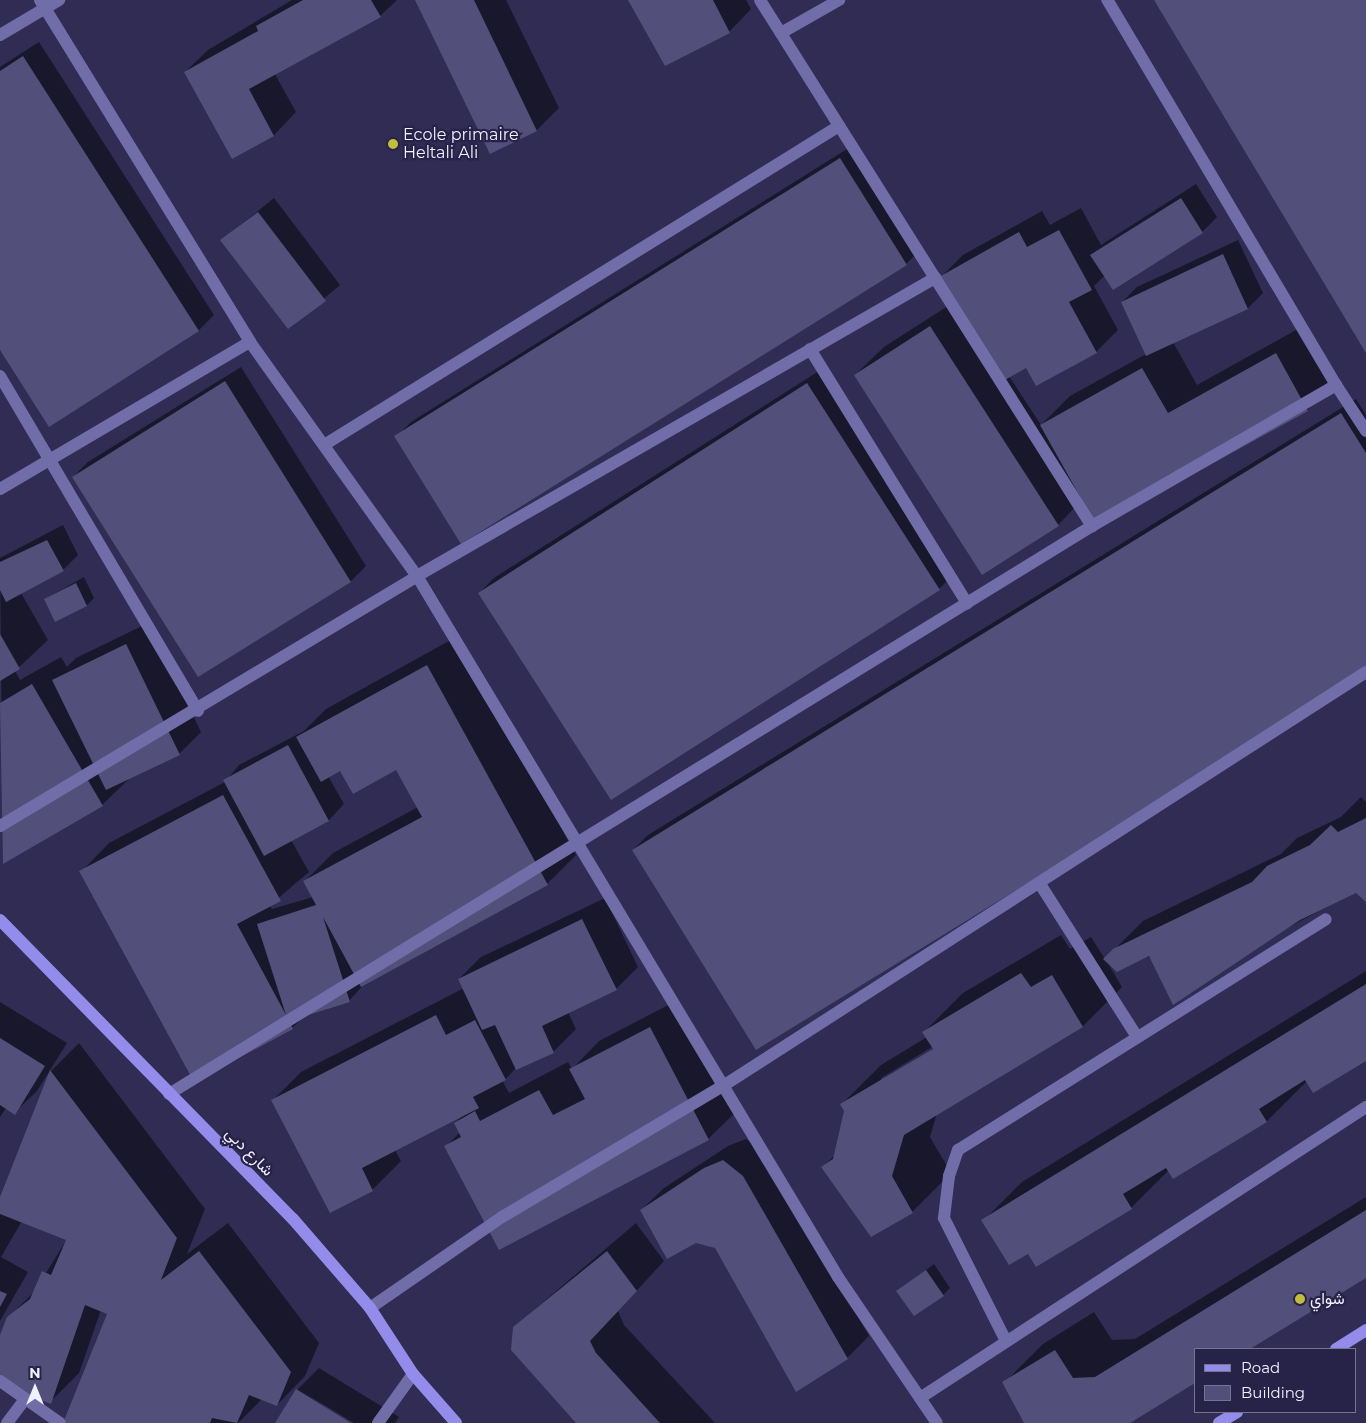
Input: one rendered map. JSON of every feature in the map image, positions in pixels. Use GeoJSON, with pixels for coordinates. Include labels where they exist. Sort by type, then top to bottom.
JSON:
{"type":"FeatureCollection","features":[{"type":"Feature","properties":{"kind":"main road","name":"شارع دبي"},"geometry":{"type":"LineString","coordinates":[[0,920],[293,1219],[370,1308],[413,1374],[456,1423]]}},
{"type":"Feature","properties":{"kind":"main road"},"geometry":{"type":"LineString","coordinates":[[1338,1348],[1366,1330]]}},
{"type":"Feature","properties":{"kind":"main road"},"geometry":{"type":"LineString","coordinates":[[1219,1423],[1235,1413]]}},
{"type":"Feature","properties":{"kind":"street"},"geometry":{"type":"LineString","coordinates":[[0,35],[42,4],[59,0]]}},
{"type":"Feature","properties":{"kind":"street"},"geometry":{"type":"LineString","coordinates":[[760,0],[1092,526]]}},
{"type":"Feature","properties":{"kind":"street"},"geometry":{"type":"LineString","coordinates":[[780,33],[839,0]]}},
{"type":"Feature","properties":{"kind":"street"},"geometry":{"type":"LineString","coordinates":[[1107,0],[1336,385],[1366,430]]}},
{"type":"Feature","properties":{"kind":"street"},"geometry":{"type":"LineString","coordinates":[[42,4],[250,342],[417,576],[726,1084],[838,1277],[937,1423]]}},
{"type":"Feature","properties":{"kind":"street"},"geometry":{"type":"LineString","coordinates":[[324,445],[839,126]]}},
{"type":"Feature","properties":{"kind":"street"},"geometry":{"type":"LineString","coordinates":[[0,826],[198,711],[417,576],[810,348],[935,278]]}},
{"type":"Feature","properties":{"kind":"street"},"geometry":{"type":"LineString","coordinates":[[0,489],[250,342]]}},
{"type":"Feature","properties":{"kind":"street"},"geometry":{"type":"LineString","coordinates":[[810,348],[966,603]]}},
{"type":"Feature","properties":{"kind":"street"},"geometry":{"type":"LineString","coordinates":[[0,376],[198,711]]}},
{"type":"Feature","properties":{"kind":"street"},"geometry":{"type":"LineString","coordinates":[[169,1094],[577,839],[1092,526],[1336,385]]}},
{"type":"Feature","properties":{"kind":"street"},"geometry":{"type":"LineString","coordinates":[[370,1308],[502,1217],[726,1084],[1040,884],[1366,672]]}},
{"type":"Feature","properties":{"kind":"street"},"geometry":{"type":"LineString","coordinates":[[1040,884],[1137,1037]]}},
{"type":"Feature","properties":{"kind":"street"},"geometry":{"type":"LineString","coordinates":[[1006,1341],[944,1218],[949,1176],[958,1150],[1326,919]]}},
{"type":"Feature","properties":{"kind":"street"},"geometry":{"type":"LineString","coordinates":[[920,1398],[1366,1107]]}},
{"type":"Feature","properties":{"kind":"street"},"geometry":{"type":"LineString","coordinates":[[378,1423],[413,1374]]}},
{"type":"Feature","properties":{"kind":"street"},"geometry":{"type":"LineString","coordinates":[[0,1381],[60,1423]]}},
{"type":"Feature","properties":{"kind":"street"},"geometry":{"type":"LineString","coordinates":[[7,1423],[25,1399]]}},
{"type":"Feature","properties":{"kind":"building"},"geometry":{"type":"Polygon","coordinates":[[[303,0],[371,0],[381,17],[249,89],[274,136],[232,159],[184,72],[258,31],[256,26],[303,0]]]}},
{"type":"Feature","properties":{"kind":"building"},"geometry":{"type":"Polygon","coordinates":[[[415,0],[474,0],[537,131],[490,154],[415,0]]]}},
{"type":"Feature","properties":{"kind":"building"},"geometry":{"type":"Polygon","coordinates":[[[628,0],[713,0],[730,33],[665,66],[628,0]]]}},
{"type":"Feature","properties":{"kind":"building"},"geometry":{"type":"Polygon","coordinates":[[[1154,0],[1366,0],[1366,353],[1154,0]]]}},
{"type":"Feature","properties":{"kind":"building"},"geometry":{"type":"Polygon","coordinates":[[[23,56],[199,331],[49,427],[0,350],[0,71],[23,56]]]}},
{"type":"Feature","properties":{"kind":"building"},"geometry":{"type":"Polygon","coordinates":[[[840,158],[907,265],[461,544],[394,436],[840,158]]]}},
{"type":"Feature","properties":{"kind":"building"},"geometry":{"type":"Polygon","coordinates":[[[1181,198],[1203,233],[1113,290],[1090,255],[1181,198]]]}},
{"type":"Feature","properties":{"kind":"building"},"geometry":{"type":"Polygon","coordinates":[[[258,212],[326,301],[288,329],[220,240],[258,212]]]}},
{"type":"Feature","properties":{"kind":"building"},"geometry":{"type":"Polygon","coordinates":[[[1059,230],[1092,290],[1069,302],[1097,353],[1036,386],[1026,368],[998,384],[939,277],[1019,232],[1027,247],[1059,230]]]}},
{"type":"Feature","properties":{"kind":"building"},"geometry":{"type":"Polygon","coordinates":[[[1223,254],[1248,309],[1146,356],[1121,302],[1223,254]]]}},
{"type":"Feature","properties":{"kind":"building"},"geometry":{"type":"Polygon","coordinates":[[[930,326],[1059,526],[982,575],[854,375],[930,326]]]}},
{"type":"Feature","properties":{"kind":"building"},"geometry":{"type":"Polygon","coordinates":[[[1276,353],[1308,411],[1097,527],[1040,425],[1142,368],[1168,413],[1276,353]]]}},
{"type":"Feature","properties":{"kind":"building"},"geometry":{"type":"Polygon","coordinates":[[[225,381],[351,582],[198,677],[72,477],[225,381]]]}},
{"type":"Feature","properties":{"kind":"building"},"geometry":{"type":"Polygon","coordinates":[[[807,383],[940,590],[611,800],[478,593],[807,383]]]}},
{"type":"Feature","properties":{"kind":"building"},"geometry":{"type":"Polygon","coordinates":[[[1341,413],[1366,453],[1366,675],[756,1050],[632,850],[1341,413]]]}},
{"type":"Feature","properties":{"kind":"building"},"geometry":{"type":"Polygon","coordinates":[[[47,540],[64,571],[6,602],[0,590],[0,562],[47,540]]]}},
{"type":"Feature","properties":{"kind":"building"},"geometry":{"type":"Polygon","coordinates":[[[76,583],[87,606],[55,622],[44,599],[76,583]]]}},
{"type":"Feature","properties":{"kind":"building"},"geometry":{"type":"Polygon","coordinates":[[[0,634],[20,669],[0,681],[0,634]]]}},
{"type":"Feature","properties":{"kind":"building"},"geometry":{"type":"Polygon","coordinates":[[[126,644],[180,755],[106,790],[52,680],[126,644]]]}},
{"type":"Feature","properties":{"kind":"building"},"geometry":{"type":"Polygon","coordinates":[[[427,665],[548,885],[361,987],[323,917],[350,1002],[289,1021],[293,1029],[194,1082],[79,871],[223,795],[281,901],[237,924],[286,1015],[257,924],[316,905],[303,881],[422,817],[396,770],[353,794],[340,771],[321,782],[296,737],[427,665]]]}},
{"type":"Feature","properties":{"kind":"building"},"geometry":{"type":"Polygon","coordinates":[[[32,684],[103,806],[3,864],[0,703],[32,684]]]}},
{"type":"Feature","properties":{"kind":"building"},"geometry":{"type":"Polygon","coordinates":[[[288,745],[329,821],[264,856],[223,780],[288,745]]]}},
{"type":"Feature","properties":{"kind":"building"},"geometry":{"type":"Polygon","coordinates":[[[1366,818],[1366,902],[1356,893],[1300,920],[1173,1005],[1149,956],[1117,972],[1103,959],[1113,949],[1252,882],[1267,866],[1310,845],[1331,825],[1338,832],[1366,818]]]}},
{"type":"Feature","properties":{"kind":"building"},"geometry":{"type":"Polygon","coordinates":[[[582,919],[617,990],[542,1026],[554,1053],[516,1070],[495,1025],[482,1030],[458,979],[582,919]]]}},
{"type":"Feature","properties":{"kind":"building"},"geometry":{"type":"Polygon","coordinates":[[[1021,973],[1031,987],[1052,975],[1083,1027],[904,1135],[892,1176],[913,1213],[871,1237],[821,1167],[833,1159],[844,1111],[840,1104],[933,1049],[922,1032],[1021,973]]]}},
{"type":"Feature","properties":{"kind":"building"},"geometry":{"type":"Polygon","coordinates":[[[1366,984],[1366,1061],[1313,1093],[1305,1080],[1259,1109],[1267,1122],[1173,1179],[1166,1168],[1123,1194],[1132,1209],[1036,1267],[1028,1254],[1009,1265],[981,1220],[1366,984]]]}},
{"type":"Feature","properties":{"kind":"building"},"geometry":{"type":"Polygon","coordinates":[[[436,1015],[446,1035],[475,1020],[506,1080],[473,1097],[479,1108],[362,1168],[373,1191],[330,1213],[271,1100],[436,1015]]]}},
{"type":"Feature","properties":{"kind":"building"},"geometry":{"type":"Polygon","coordinates":[[[650,1027],[709,1140],[499,1250],[444,1146],[461,1137],[454,1123],[475,1111],[480,1121],[539,1090],[553,1115],[585,1099],[569,1069],[650,1027]]]}},
{"type":"Feature","properties":{"kind":"building"},"geometry":{"type":"Polygon","coordinates":[[[0,1038],[45,1066],[15,1115],[0,1105],[0,1038]]]}},
{"type":"Feature","properties":{"kind":"building"},"geometry":{"type":"Polygon","coordinates":[[[50,1070],[177,1238],[161,1280],[199,1251],[291,1372],[277,1406],[249,1395],[237,1423],[212,1418],[210,1423],[63,1423],[107,1314],[85,1305],[51,1404],[0,1384],[0,1335],[7,1317],[30,1299],[42,1271],[51,1275],[66,1240],[0,1214],[0,1197],[50,1070]]]}},
{"type":"Feature","properties":{"kind":"building"},"geometry":{"type":"Polygon","coordinates":[[[723,1160],[743,1176],[848,1359],[796,1392],[715,1248],[696,1243],[667,1259],[640,1210],[704,1168],[723,1160]]]}},
{"type":"Feature","properties":{"kind":"building"},"geometry":{"type":"Polygon","coordinates":[[[1366,1210],[1366,1278],[1252,1348],[1194,1348],[1194,1384],[1130,1423],[1024,1423],[1002,1382],[1055,1350],[1073,1378],[1095,1377],[1366,1210]]]}},
{"type":"Feature","properties":{"kind":"building"},"geometry":{"type":"Polygon","coordinates":[[[607,1251],[637,1291],[590,1341],[596,1353],[660,1423],[576,1423],[511,1350],[513,1327],[607,1251]]]}},
{"type":"Feature","properties":{"kind":"building"},"geometry":{"type":"Polygon","coordinates":[[[926,1270],[944,1296],[914,1316],[896,1291],[926,1270]]]}},
{"type":"Feature","properties":{"kind":"building"},"geometry":{"type":"Polygon","coordinates":[[[0,1291],[7,1294],[0,1307],[0,1291]]]}},
{"type":"Feature","properties":{"kind":"building"},"geometry":{"type":"Polygon","coordinates":[[[296,1389],[351,1423],[275,1423],[296,1389]]]}},
{"type":"Feature","properties":{"kind":"place","name":"Ecole primaire Heltali Ali"},"geometry":{"type":"Point","coordinates":[393,144]}},
{"type":"Feature","properties":{"kind":"place","name":"شواي"},"geometry":{"type":"Point","coordinates":[1300,1299]}}]}
